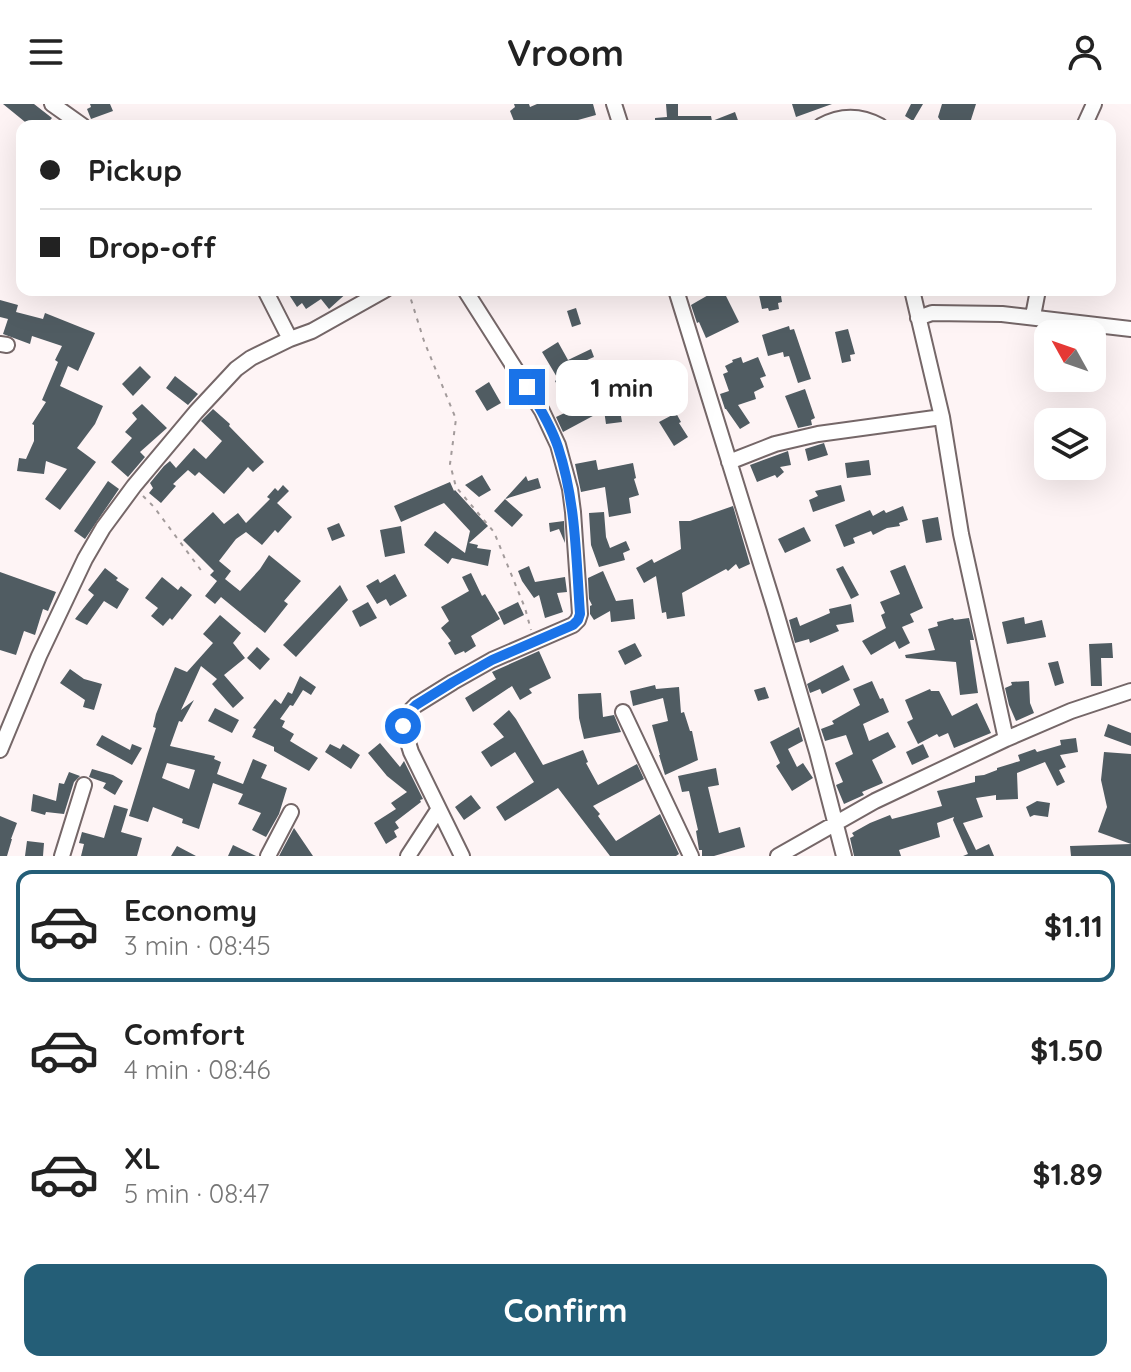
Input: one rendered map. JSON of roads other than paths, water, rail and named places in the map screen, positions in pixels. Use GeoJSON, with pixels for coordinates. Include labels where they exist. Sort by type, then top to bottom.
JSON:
{"type":"FeatureCollection","features":[{"type":"Feature","properties":{"kind":"street"},"geometry":{"type":"LineString","coordinates":[[52,104],[75,120]]}},
{"type":"Feature","properties":{"kind":"street"},"geometry":{"type":"LineString","coordinates":[[838,120],[865,117],[870,120]]}},
{"type":"Feature","properties":{"kind":"street"},"geometry":{"type":"LineString","coordinates":[[268,296],[290,339]]}},
{"type":"Feature","properties":{"kind":"street"},"geometry":{"type":"LineString","coordinates":[[0,750],[39,656],[85,559],[134,486],[236,369],[251,358],[312,331],[374,296]]}},
{"type":"Feature","properties":{"kind":"street"},"geometry":{"type":"LineString","coordinates":[[462,856],[408,743],[403,726],[406,715],[416,705],[492,660],[573,625],[580,614],[577,544],[570,489],[558,445],[542,411],[469,296]]}},
{"type":"Feature","properties":{"kind":"street"},"geometry":{"type":"LineString","coordinates":[[678,296],[774,606],[844,856]]}},
{"type":"Feature","properties":{"kind":"street"},"geometry":{"type":"LineString","coordinates":[[913,296],[942,417],[961,534],[1006,739]]}},
{"type":"Feature","properties":{"kind":"street"},"geometry":{"type":"LineString","coordinates":[[1033,316],[1037,296]]}},
{"type":"Feature","properties":{"kind":"street"},"geometry":{"type":"LineString","coordinates":[[918,318],[932,313],[956,312],[1033,316],[1131,329]]}},
{"type":"Feature","properties":{"kind":"street"},"geometry":{"type":"LineString","coordinates":[[729,462],[775,444],[818,434],[942,417]]}},
{"type":"Feature","properties":{"kind":"street"},"geometry":{"type":"LineString","coordinates":[[778,856],[875,801],[1006,739],[1071,711],[1131,691]]}},
{"type":"Feature","properties":{"kind":"street"},"geometry":{"type":"LineString","coordinates":[[623,712],[691,856]]}},
{"type":"Feature","properties":{"kind":"street"},"geometry":{"type":"LineString","coordinates":[[62,856],[84,785]]}},
{"type":"Feature","properties":{"kind":"street"},"geometry":{"type":"LineString","coordinates":[[408,856],[438,810]]}},
{"type":"Feature","properties":{"kind":"street"},"geometry":{"type":"LineString","coordinates":[[268,856],[291,812]]}}]}
